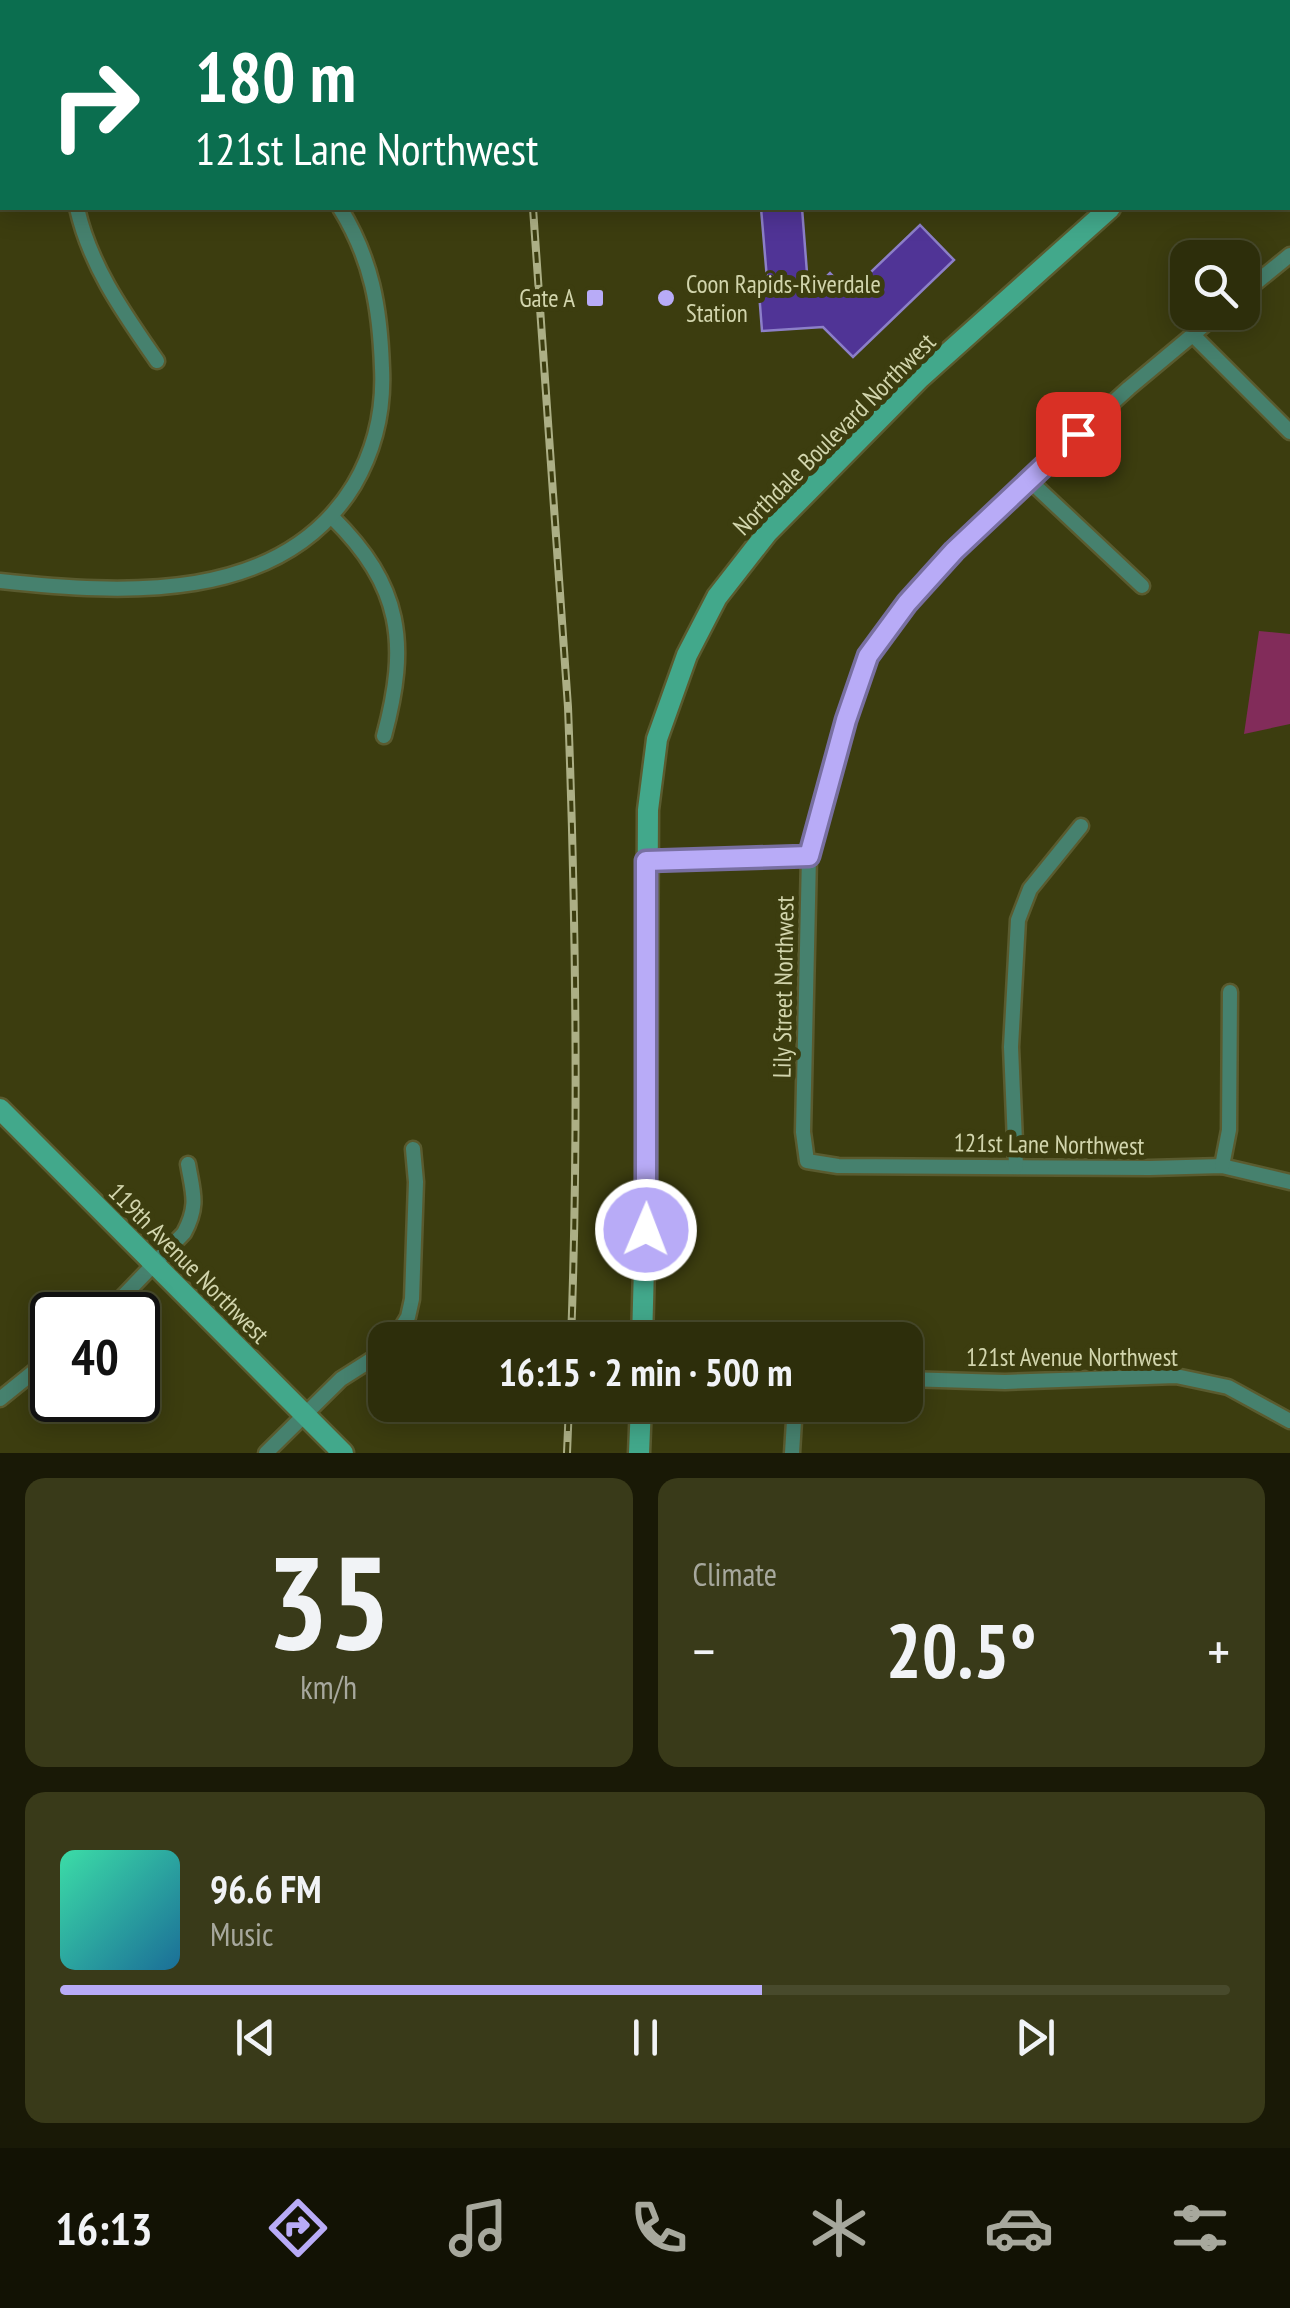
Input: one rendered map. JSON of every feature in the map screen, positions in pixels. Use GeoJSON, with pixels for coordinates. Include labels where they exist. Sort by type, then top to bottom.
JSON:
{"type":"FeatureCollection","features":[{"type":"Feature","properties":{"kind":"street"},"geometry":{"type":"LineString","coordinates":[[78,210],[96,266],[157,361]]}},
{"type":"Feature","properties":{"kind":"street"},"geometry":{"type":"LineString","coordinates":[[0,581],[103,589],[222,577],[268,563],[332,517],[371,450],[378,428],[382,376],[378,303],[361,248],[341,210]]}},
{"type":"Feature","properties":{"kind":"street","name":"Northdale Boulevard Northwest"},"geometry":{"type":"LineString","coordinates":[[642,1322],[648,810],[657,739],[687,655],[717,598],[767,532],[920,378],[1108,210]]}},
{"type":"Feature","properties":{"kind":"street"},"geometry":{"type":"LineString","coordinates":[[1260,279],[1290,255]]}},
{"type":"Feature","properties":{"kind":"street","name":"Lily Street Northwest"},"geometry":{"type":"LineString","coordinates":[[807,1161],[803,1132],[809,856],[868,656],[942,564],[1028,479],[1198,330]]}},
{"type":"Feature","properties":{"kind":"street"},"geometry":{"type":"LineString","coordinates":[[1193,334],[1290,432]]}},
{"type":"Feature","properties":{"kind":"street"},"geometry":{"type":"LineString","coordinates":[[1028,479],[1142,586]]}},
{"type":"Feature","properties":{"kind":"street"},"geometry":{"type":"LineString","coordinates":[[332,517],[375,568],[394,616],[397,674],[384,736]]}},
{"type":"Feature","properties":{"kind":"street"},"geometry":{"type":"LineString","coordinates":[[1016,1166],[1012,1047],[1018,920],[1030,889],[1081,826]]}},
{"type":"Feature","properties":{"kind":"street"},"geometry":{"type":"LineString","coordinates":[[646,861],[809,856]]}},
{"type":"Feature","properties":{"kind":"street"},"geometry":{"type":"LineString","coordinates":[[1222,1166],[1229,1130],[1230,992]]}},
{"type":"Feature","properties":{"kind":"street","name":"119th Avenue Northwest"},"geometry":{"type":"LineString","coordinates":[[0,1109],[344,1453]]}},
{"type":"Feature","properties":{"kind":"street"},"geometry":{"type":"LineString","coordinates":[[405,1322],[412,1298],[416,1182],[413,1149]]}},
{"type":"Feature","properties":{"kind":"street","name":"121st Lane Northwest"},"geometry":{"type":"LineString","coordinates":[[807,1161],[838,1166],[1222,1166],[1290,1182]]}},
{"type":"Feature","properties":{"kind":"street"},"geometry":{"type":"LineString","coordinates":[[127,1292],[184,1232],[192,1216],[188,1164]]}},
{"type":"Feature","properties":{"kind":"street"},"geometry":{"type":"LineString","coordinates":[[266,1453],[342,1379],[368,1361]]}},
{"type":"Feature","properties":{"kind":"street"},"geometry":{"type":"LineString","coordinates":[[0,1399],[30,1375]]}},
{"type":"Feature","properties":{"kind":"street","name":"121st Avenue Northwest"},"geometry":{"type":"LineString","coordinates":[[923,1380],[1005,1382],[1176,1376],[1228,1387],[1290,1421]]}},
{"type":"Feature","properties":{"kind":"street"},"geometry":{"type":"LineString","coordinates":[[639,1453],[640,1422]]}},
{"type":"Feature","properties":{"kind":"street"},"geometry":{"type":"LineString","coordinates":[[792,1453],[793,1422]]}},
{"type":"Feature","properties":{"kind":"shaded area"},"geometry":{"type":"Polygon","coordinates":[[[1259,631],[1290,634],[1290,724],[1244,734],[1259,631]]]}},
{"type":"Feature","properties":{"kind":"building"},"geometry":{"type":"Polygon","coordinates":[[[761,210],[802,210],[808,286],[818,285],[830,273],[849,293],[920,225],[954,260],[853,357],[823,327],[762,331],[759,292],[768,291],[761,210]]]}},
{"type":"Feature","properties":{"kind":"railway"},"geometry":{"type":"LineString","coordinates":[[533,210],[571,786],[576,1103],[571,1322]]}},
{"type":"Feature","properties":{"kind":"railway"},"geometry":{"type":"LineString","coordinates":[[567,1453],[568,1422]]}},
{"type":"Feature","properties":{"kind":"place","name":"Gate A"},"geometry":{"type":"Point","coordinates":[595,298]}},
{"type":"Feature","properties":{"kind":"place","name":"Coon Rapids-Riverdale Station"},"geometry":{"type":"Point","coordinates":[666,298]}},
{"type":"Feature","properties":{"kind":"route"},"geometry":{"type":"LineString","coordinates":[[646,1230],[646,861],[809,856],[868,656],[907,603],[954,551],[1078,434]]}}]}
